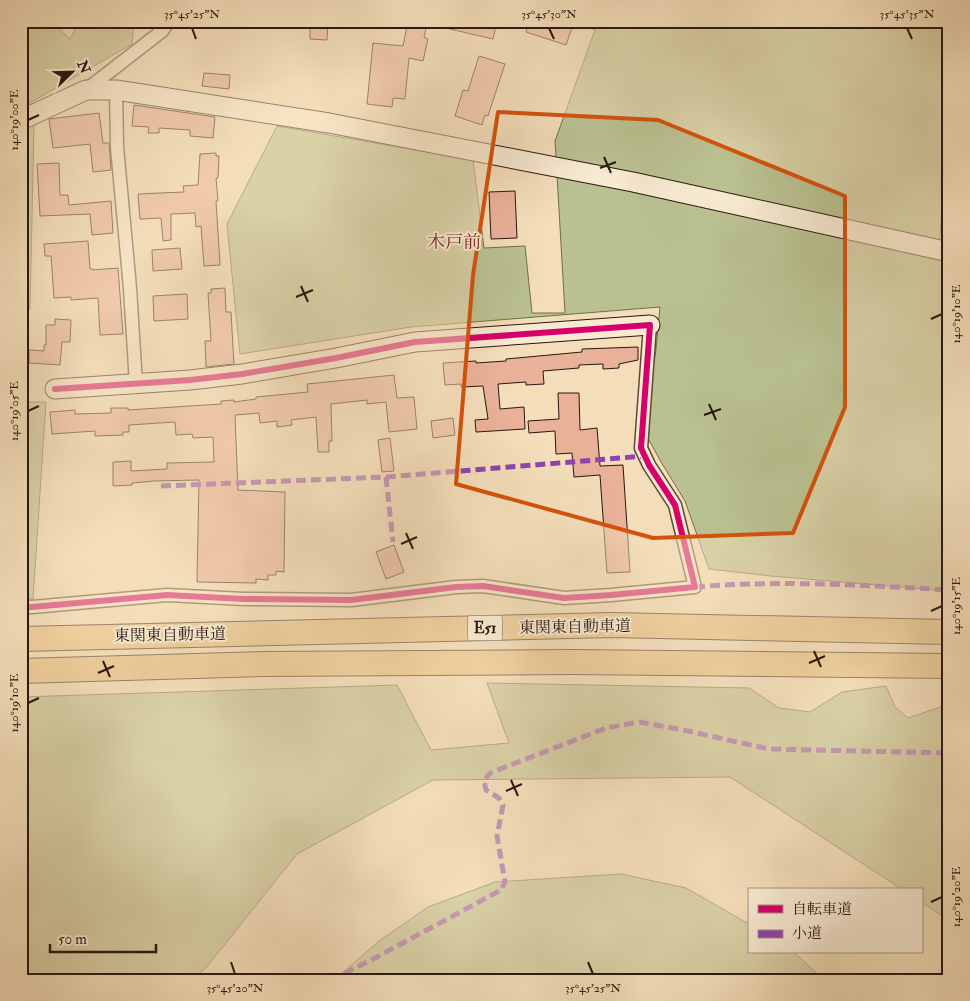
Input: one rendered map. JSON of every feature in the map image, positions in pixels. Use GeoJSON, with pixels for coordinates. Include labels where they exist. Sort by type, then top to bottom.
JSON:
{"type":"FeatureCollection","features":[{"type":"Feature","properties":{"kind":"highway","name":"東関東自動車道"},"geometry":{"type":"LineString","coordinates":[[21,639],[611,626],[949,632]]}},
{"type":"Feature","properties":{"kind":"highway","name":"東関東自動車道"},"geometry":{"type":"LineString","coordinates":[[21,671],[263,664],[572,662],[949,666]]}},
{"type":"Feature","properties":{"kind":"street"},"geometry":{"type":"LineString","coordinates":[[21,120],[86,90],[162,31],[169,21]]}},
{"type":"Feature","properties":{"kind":"street"},"geometry":{"type":"LineString","coordinates":[[86,90],[116,90],[338,125],[633,182],[949,252]]}},
{"type":"Feature","properties":{"kind":"street"},"geometry":{"type":"LineString","coordinates":[[116,90],[117,147],[130,288],[136,384]]}},
{"type":"Feature","properties":{"kind":"street"},"geometry":{"type":"LineString","coordinates":[[21,607],[168,595],[244,599],[351,600],[456,587],[483,586],[564,598],[695,587],[675,505],[649,465],[641,448],[650,326],[415,342],[242,374],[190,380],[55,389]]}},
{"type":"Feature","properties":{"kind":"highlighted area"},"geometry":{"type":"Polygon","coordinates":[[[498,112],[658,120],[845,196],[845,407],[793,533],[653,538],[456,484],[473,275],[498,112]]]}},
{"type":"Feature","properties":{"kind":"green space"},"geometry":{"type":"Polygon","coordinates":[[[21,21],[51,21],[70,39],[80,21],[134,21],[132,44],[21,108],[21,21]]]}},
{"type":"Feature","properties":{"kind":"green space"},"geometry":{"type":"Polygon","coordinates":[[[568,21],[949,21],[949,183],[944,183],[938,258],[949,261],[949,591],[709,569],[685,501],[644,431],[660,307],[411,327],[240,354],[227,224],[277,126],[473,160],[484,248],[525,246],[532,313],[565,313],[555,141],[595,30],[568,21]]]}},
{"type":"Feature","properties":{"kind":"green space"},"geometry":{"type":"Polygon","coordinates":[[[34,123],[30,309],[21,311],[21,129],[34,123]]]}},
{"type":"Feature","properties":{"kind":"green space"},"geometry":{"type":"Polygon","coordinates":[[[21,402],[46,402],[33,599],[21,599],[21,402]]]}},
{"type":"Feature","properties":{"kind":"green space"},"geometry":{"type":"Polygon","coordinates":[[[487,683],[749,688],[779,708],[810,712],[842,692],[886,686],[895,707],[908,718],[949,704],[949,920],[922,903],[922,888],[900,888],[730,777],[433,780],[297,854],[206,968],[191,980],[21,980],[21,697],[397,685],[431,750],[509,743],[487,683]]]}},
{"type":"Feature","properties":{"kind":"green space"},"geometry":{"type":"Polygon","coordinates":[[[621,874],[686,888],[748,923],[748,954],[796,954],[824,980],[334,980],[379,941],[428,907],[495,882],[621,874]]]}},
{"type":"Feature","properties":{"kind":"building"},"geometry":{"type":"Polygon","coordinates":[[[310,21],[328,21],[327,40],[310,39],[310,21]]]}},
{"type":"Feature","properties":{"kind":"building"},"geometry":{"type":"Polygon","coordinates":[[[408,21],[428,21],[424,37],[428,39],[423,61],[409,58],[405,99],[393,98],[392,107],[367,104],[373,43],[403,46],[408,21]]]}},
{"type":"Feature","properties":{"kind":"building"},"geometry":{"type":"Polygon","coordinates":[[[437,21],[497,21],[493,39],[437,26],[437,21]]]}},
{"type":"Feature","properties":{"kind":"building"},"geometry":{"type":"Polygon","coordinates":[[[530,21],[562,21],[573,25],[566,45],[526,32],[530,21]]]}},
{"type":"Feature","properties":{"kind":"building"},"geometry":{"type":"Polygon","coordinates":[[[479,56],[505,64],[488,116],[485,115],[482,125],[455,116],[463,90],[468,91],[479,56]]]}},
{"type":"Feature","properties":{"kind":"building"},"geometry":{"type":"Polygon","coordinates":[[[204,73],[230,75],[229,89],[202,86],[204,73]]]}},
{"type":"Feature","properties":{"kind":"building"},"geometry":{"type":"Polygon","coordinates":[[[134,105],[215,117],[213,138],[190,136],[190,130],[159,128],[159,133],[148,133],[149,127],[132,126],[134,105]]]}},
{"type":"Feature","properties":{"kind":"building"},"geometry":{"type":"Polygon","coordinates":[[[99,113],[103,143],[109,143],[111,170],[93,172],[90,144],[53,148],[49,119],[99,113]]]}},
{"type":"Feature","properties":{"kind":"building"},"geometry":{"type":"Polygon","coordinates":[[[216,153],[216,156],[219,156],[218,178],[216,178],[218,201],[216,201],[220,265],[204,266],[201,226],[196,227],[195,213],[171,214],[171,240],[163,241],[161,218],[140,219],[138,194],[184,192],[183,186],[198,185],[200,154],[216,153]]]}},
{"type":"Feature","properties":{"kind":"building"},"geometry":{"type":"Polygon","coordinates":[[[59,163],[60,195],[68,195],[69,205],[111,201],[113,233],[92,235],[90,214],[40,216],[37,164],[59,163]]]}},
{"type":"Feature","properties":{"kind":"building"},"geometry":{"type":"Polygon","coordinates":[[[515,191],[517,238],[491,239],[489,192],[515,191]]]}},
{"type":"Feature","properties":{"kind":"building"},"geometry":{"type":"Polygon","coordinates":[[[88,241],[90,269],[118,268],[123,334],[100,335],[98,298],[71,300],[71,297],[54,298],[51,256],[45,256],[44,244],[88,241]]]}},
{"type":"Feature","properties":{"kind":"building"},"geometry":{"type":"Polygon","coordinates":[[[180,248],[182,269],[153,271],[152,250],[180,248]]]}},
{"type":"Feature","properties":{"kind":"building"},"geometry":{"type":"Polygon","coordinates":[[[225,288],[226,312],[231,312],[234,364],[206,367],[205,341],[211,341],[208,293],[211,293],[211,289],[225,288]]]}},
{"type":"Feature","properties":{"kind":"building"},"geometry":{"type":"Polygon","coordinates":[[[187,294],[188,319],[154,321],[153,296],[187,294]]]}},
{"type":"Feature","properties":{"kind":"building"},"geometry":{"type":"Polygon","coordinates":[[[55,319],[71,320],[70,342],[62,342],[60,365],[29,363],[29,350],[44,351],[44,345],[46,345],[46,325],[55,325],[55,319]]]}},
{"type":"Feature","properties":{"kind":"building"},"geometry":{"type":"Polygon","coordinates":[[[638,347],[638,360],[619,364],[619,368],[603,369],[603,364],[579,365],[579,368],[543,371],[544,384],[526,385],[526,382],[498,384],[500,409],[524,407],[525,429],[476,432],[475,420],[488,419],[483,386],[461,387],[461,384],[445,385],[443,363],[506,361],[506,359],[582,352],[582,349],[638,347]]]}},
{"type":"Feature","properties":{"kind":"building"},"geometry":{"type":"Polygon","coordinates":[[[394,375],[397,398],[414,397],[417,429],[389,432],[386,402],[367,404],[367,400],[331,404],[332,441],[329,441],[329,452],[318,452],[316,417],[291,420],[292,425],[277,427],[277,421],[260,423],[259,413],[235,415],[238,490],[285,492],[284,572],[276,571],[276,575],[268,575],[268,580],[256,579],[256,583],[197,582],[199,480],[154,481],[113,486],[113,462],[131,461],[131,471],[167,469],[167,463],[214,462],[213,437],[193,438],[192,434],[176,435],[175,422],[129,425],[129,432],[123,432],[123,435],[95,436],[95,431],[52,434],[50,412],[75,410],[75,414],[111,413],[111,408],[128,408],[128,410],[221,404],[221,401],[234,400],[234,402],[256,399],[256,397],[308,392],[307,384],[394,375]]]}},
{"type":"Feature","properties":{"kind":"building"},"geometry":{"type":"Polygon","coordinates":[[[558,393],[579,393],[580,430],[597,428],[600,466],[623,465],[630,572],[607,573],[600,475],[574,477],[572,453],[556,454],[555,431],[529,433],[528,421],[559,419],[558,393]]]}},
{"type":"Feature","properties":{"kind":"building"},"geometry":{"type":"Polygon","coordinates":[[[453,418],[455,435],[433,438],[431,421],[453,418]]]}},
{"type":"Feature","properties":{"kind":"building"},"geometry":{"type":"Polygon","coordinates":[[[390,438],[394,471],[382,472],[378,440],[390,438]]]}},
{"type":"Feature","properties":{"kind":"building"},"geometry":{"type":"Polygon","coordinates":[[[394,545],[404,572],[386,579],[376,552],[394,545]]]}},
{"type":"Feature","properties":{"kind":"marked path"},"geometry":{"type":"LineString","coordinates":[[161,486],[386,477],[645,456]]}},
{"type":"Feature","properties":{"kind":"marked path"},"geometry":{"type":"LineString","coordinates":[[386,477],[393,542]]}},
{"type":"Feature","properties":{"kind":"marked path"},"geometry":{"type":"LineString","coordinates":[[695,587],[790,584],[949,590]]}},
{"type":"Feature","properties":{"kind":"marked path"},"geometry":{"type":"LineString","coordinates":[[331,980],[501,890],[505,882],[497,836],[503,805],[499,798],[486,790],[484,781],[490,773],[606,728],[640,722],[769,749],[949,753]]}},
{"type":"Feature","properties":{"kind":"cycle path"},"geometry":{"type":"LineString","coordinates":[[21,607],[167,595],[244,599],[351,600],[456,587],[483,586],[564,598],[695,587],[675,505],[649,465],[641,448],[650,325],[415,342],[242,374],[190,380],[55,389]]}},
{"type":"Feature","properties":{"kind":"district","name":"木戸前"},"geometry":{"type":"Point","coordinates":[454,242]}}]}
